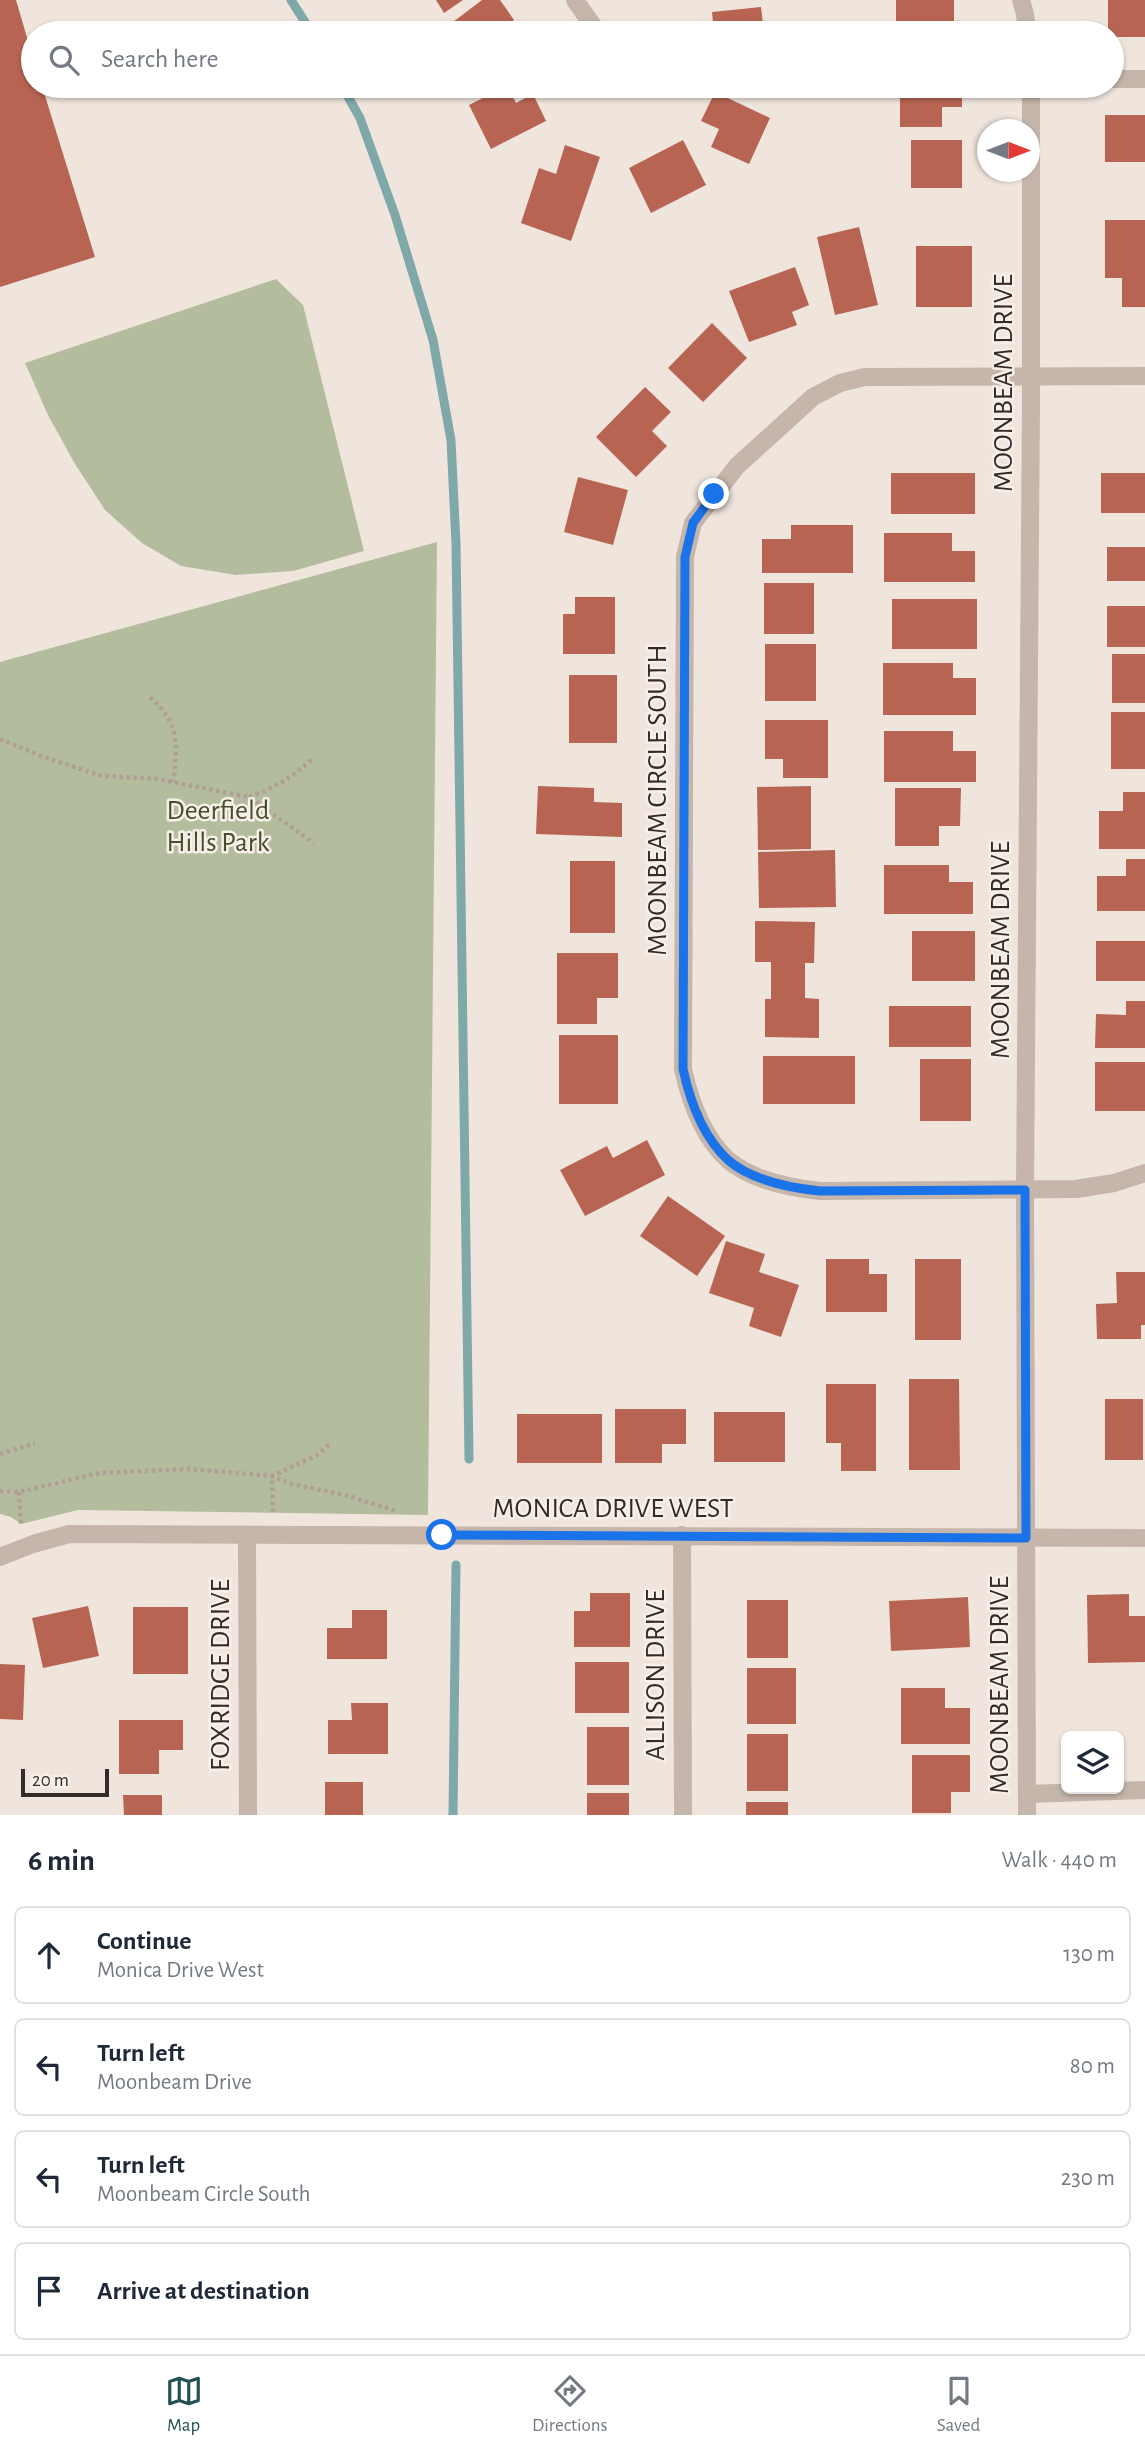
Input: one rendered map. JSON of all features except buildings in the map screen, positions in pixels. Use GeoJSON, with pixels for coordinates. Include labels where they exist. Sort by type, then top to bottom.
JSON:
{"type":"FeatureCollection","features":[{"type":"Feature","properties":{"kind":"street"},"geometry":{"type":"LineString","coordinates":[[575,0],[589,21]]}},
{"type":"Feature","properties":{"kind":"street"},"geometry":{"type":"LineString","coordinates":[[1021,0],[1026,21]]}},
{"type":"Feature","properties":{"kind":"street"},"geometry":{"type":"LineString","coordinates":[[1124,79],[1145,79]]}},
{"type":"Feature","properties":{"kind":"street","name":"MOONBEAM DRIVE"},"geometry":{"type":"LineString","coordinates":[[1027,1815],[1025,1190],[1031,98]]}},
{"type":"Feature","properties":{"kind":"street","name":"MOONBEAM CIRCLE SOUTH"},"geometry":{"type":"LineString","coordinates":[[1145,376],[865,377],[839,383],[813,397],[737,466],[693,523],[685,557],[683,1069],[690,1100],[707,1133],[729,1160],[757,1176],[790,1188],[820,1191],[1076,1189],[1114,1183],[1145,1173]]}},
{"type":"Feature","properties":{"kind":"street","name":"MONICA DRIVE WEST"},"geometry":{"type":"LineString","coordinates":[[0,1557],[69,1534],[1145,1538]]}},
{"type":"Feature","properties":{"kind":"street","name":"FOXRIDGE DRIVE"},"geometry":{"type":"LineString","coordinates":[[247,1535],[248,1815]]}},
{"type":"Feature","properties":{"kind":"street","name":"ALLISON DRIVE"},"geometry":{"type":"LineString","coordinates":[[682,1535],[683,1815]]}},
{"type":"Feature","properties":{"kind":"street"},"geometry":{"type":"LineString","coordinates":[[1027,1794],[1145,1790]]}},
{"type":"Feature","properties":{"kind":"path"},"geometry":{"type":"LineString","coordinates":[[150,697],[166,712],[174,731],[177,753],[173,782]]}},
{"type":"Feature","properties":{"kind":"path"},"geometry":{"type":"LineString","coordinates":[[0,739],[41,756],[103,776],[128,776],[173,782],[248,797],[314,843]]}},
{"type":"Feature","properties":{"kind":"path"},"geometry":{"type":"LineString","coordinates":[[248,797],[274,788],[296,774],[313,758]]}},
{"type":"Feature","properties":{"kind":"path"},"geometry":{"type":"LineString","coordinates":[[0,1454],[35,1443]]}},
{"type":"Feature","properties":{"kind":"path"},"geometry":{"type":"LineString","coordinates":[[272,1476],[317,1455],[331,1443]]}},
{"type":"Feature","properties":{"kind":"path"},"geometry":{"type":"LineString","coordinates":[[0,1491],[19,1492],[99,1473],[189,1469],[272,1476],[292,1484],[345,1495]]}},
{"type":"Feature","properties":{"kind":"path"},"geometry":{"type":"LineString","coordinates":[[272,1476],[273,1513]]}},
{"type":"Feature","properties":{"kind":"path"},"geometry":{"type":"LineString","coordinates":[[19,1492],[21,1524]]}},
{"type":"Feature","properties":{"kind":"green space"},"geometry":{"type":"Polygon","coordinates":[[[276,279],[303,305],[364,551],[293,571],[236,575],[181,566],[142,543],[105,510],[48,415],[25,363],[276,279]]]}},
{"type":"Feature","properties":{"kind":"green space","name":"Deerfield Hills Park"},"geometry":{"type":"Polygon","coordinates":[[[437,542],[428,1515],[78,1510],[21,1524],[0,1514],[0,662],[437,542]]]}},
{"type":"Feature","properties":{"kind":"waterway"},"geometry":{"type":"LineString","coordinates":[[291,0],[304,21]]}},
{"type":"Feature","properties":{"kind":"waterway"},"geometry":{"type":"LineString","coordinates":[[349,98],[360,118],[395,215],[433,340],[451,440],[456,544],[469,1459]]}},
{"type":"Feature","properties":{"kind":"waterway"},"geometry":{"type":"LineString","coordinates":[[453,1815],[456,1565]]}},
{"type":"Feature","properties":{"kind":"route"},"geometry":{"type":"LineString","coordinates":[[442,1535],[1026,1538],[1025,1190],[820,1191],[790,1188],[757,1176],[729,1160],[707,1133],[690,1100],[683,1069],[685,557],[693,523],[714,494]]}}]}
